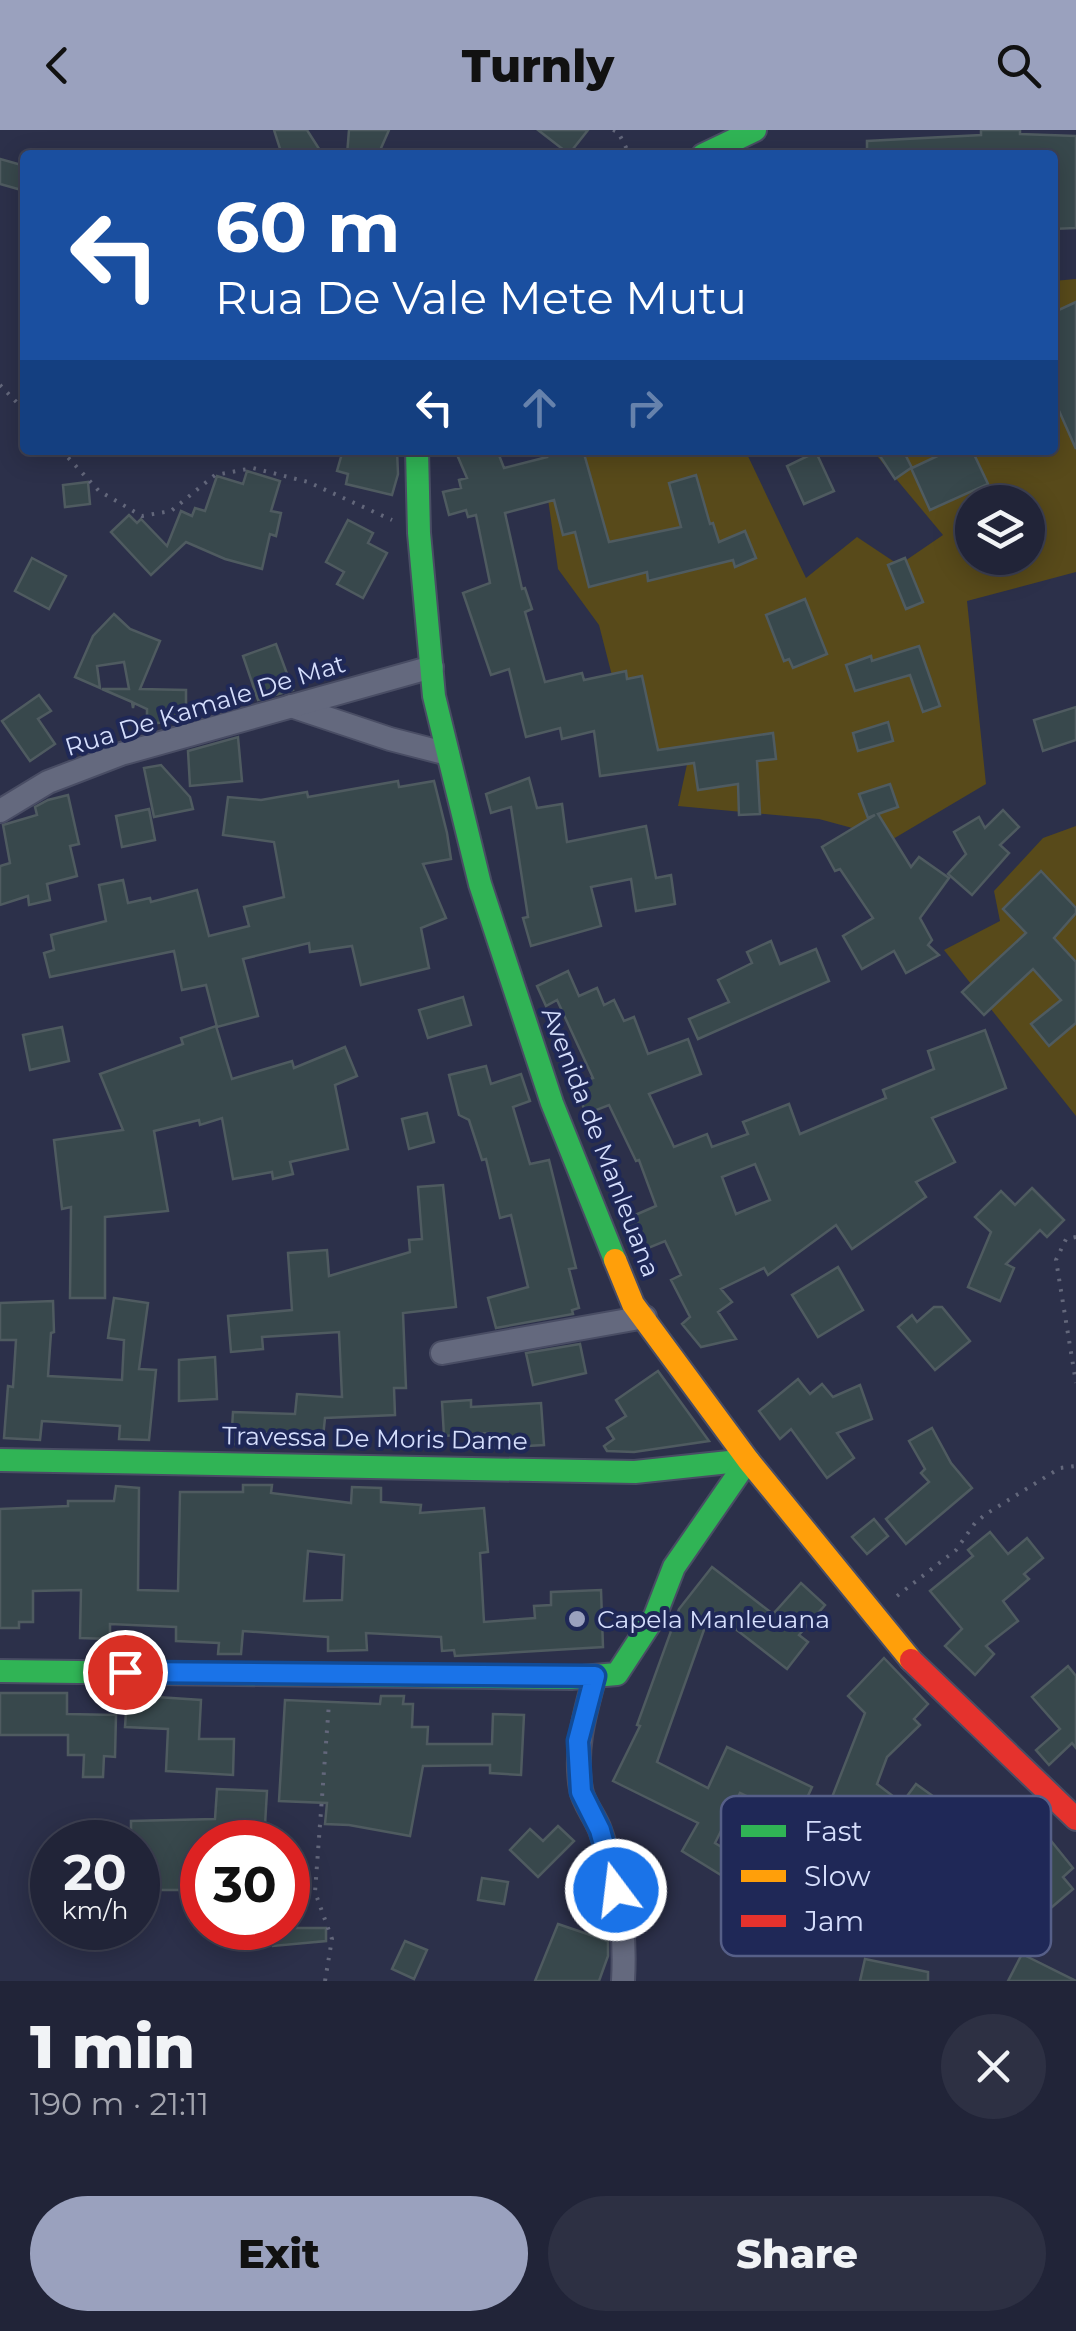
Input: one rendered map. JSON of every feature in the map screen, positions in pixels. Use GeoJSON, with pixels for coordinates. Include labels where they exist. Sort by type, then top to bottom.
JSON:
{"type":"FeatureCollection","features":[{"type":"Feature","properties":{"kind":"street"},"geometry":{"type":"LineString","coordinates":[[714,150],[756,130]]}},
{"type":"Feature","properties":{"kind":"street","name":"Avenida de Manleuana"},"geometry":{"type":"LineString","coordinates":[[417,455],[419,533],[432,668],[448,754],[480,884],[552,1103],[633,1304],[748,1460],[910,1659],[1076,1819]]}},
{"type":"Feature","properties":{"kind":"street","name":"Rua De Kamale De Mat"},"geometry":{"type":"LineString","coordinates":[[0,810],[48,782],[121,754],[432,668]]}},
{"type":"Feature","properties":{"kind":"street"},"geometry":{"type":"LineString","coordinates":[[291,706],[448,754]]}},
{"type":"Feature","properties":{"kind":"street"},"geometry":{"type":"LineString","coordinates":[[442,1353],[645,1317]]}},
{"type":"Feature","properties":{"kind":"street","name":"Travessa De Moris Dame"},"geometry":{"type":"LineString","coordinates":[[0,1460],[635,1472],[748,1460]]}},
{"type":"Feature","properties":{"kind":"street"},"geometry":{"type":"LineString","coordinates":[[0,1670],[617,1674],[655,1616],[674,1567],[748,1460]]}},
{"type":"Feature","properties":{"kind":"street"},"geometry":{"type":"LineString","coordinates":[[595,1676],[578,1741],[581,1792],[600,1830],[616,1890],[625,1943],[623,1981]]}},
{"type":"Feature","properties":{"kind":"path"},"geometry":{"type":"LineString","coordinates":[[0,384],[20,406]]}},
{"type":"Feature","properties":{"kind":"path"},"geometry":{"type":"LineString","coordinates":[[66,455],[99,491],[142,516],[171,511],[214,475],[253,468],[308,482],[419,533]]}},
{"type":"Feature","properties":{"kind":"path"},"geometry":{"type":"LineString","coordinates":[[1076,1236],[1066,1239],[1056,1260],[1076,1383]]}},
{"type":"Feature","properties":{"kind":"path"},"geometry":{"type":"LineString","coordinates":[[889,1603],[956,1550],[986,1514],[1060,1468],[1076,1466]]}},
{"type":"Feature","properties":{"kind":"path"},"geometry":{"type":"LineString","coordinates":[[325,1981],[332,1940],[316,1892],[329,1688]]}},
{"type":"Feature","properties":{"kind":"shaded area"},"geometry":{"type":"Polygon","coordinates":[[[1076,279],[1076,572],[967,601],[986,784],[893,839],[819,819],[678,806],[689,755],[629,742],[599,625],[558,569],[542,455],[747,455],[806,578],[857,537],[899,565],[943,535],[876,455],[1058,455],[1058,281],[1076,279]]]}},
{"type":"Feature","properties":{"kind":"shaded area"},"geometry":{"type":"Polygon","coordinates":[[[1076,826],[1076,1116],[944,950],[1000,921],[994,891],[1043,838],[1076,826]]]}},
{"type":"Feature","properties":{"kind":"building"},"geometry":{"type":"Polygon","coordinates":[[[274,130],[307,130],[320,150],[280,150],[274,130]]]}},
{"type":"Feature","properties":{"kind":"building"},"geometry":{"type":"Polygon","coordinates":[[[349,130],[389,130],[380,150],[347,150],[349,130]]]}},
{"type":"Feature","properties":{"kind":"building"},"geometry":{"type":"Polygon","coordinates":[[[538,130],[588,130],[572,150],[564,150],[538,130]]]}},
{"type":"Feature","properties":{"kind":"building"},"geometry":{"type":"Polygon","coordinates":[[[981,130],[1020,130],[1020,134],[1076,136],[1076,228],[1058,229],[1058,150],[867,150],[867,141],[981,135],[981,130]]]}},
{"type":"Feature","properties":{"kind":"building"},"geometry":{"type":"Polygon","coordinates":[[[0,159],[20,165],[20,190],[0,184],[0,159]]]}},
{"type":"Feature","properties":{"kind":"building"},"geometry":{"type":"Polygon","coordinates":[[[1076,302],[1076,449],[1058,408],[1058,310],[1076,302]]]}},
{"type":"Feature","properties":{"kind":"building"},"geometry":{"type":"Polygon","coordinates":[[[342,455],[397,455],[398,474],[392,495],[346,484],[348,474],[337,471],[342,455]]]}},
{"type":"Feature","properties":{"kind":"building"},"geometry":{"type":"Polygon","coordinates":[[[457,455],[499,455],[504,468],[546,455],[584,455],[609,542],[681,527],[669,483],[696,475],[719,542],[745,531],[756,558],[735,567],[733,560],[648,581],[647,572],[589,587],[575,532],[563,535],[554,500],[505,513],[522,589],[525,588],[532,609],[525,612],[545,682],[582,673],[584,680],[626,671],[627,679],[642,676],[658,750],[773,733],[776,759],[757,761],[760,814],[739,815],[738,784],[698,790],[694,763],[600,776],[594,731],[562,739],[560,728],[526,737],[509,669],[491,675],[463,593],[490,583],[476,515],[468,517],[466,510],[449,515],[443,492],[461,488],[459,480],[467,478],[457,455]]]}},
{"type":"Feature","properties":{"kind":"building"},"geometry":{"type":"Polygon","coordinates":[[[817,455],[834,491],[804,504],[787,466],[817,455]]]}},
{"type":"Feature","properties":{"kind":"building"},"geometry":{"type":"Polygon","coordinates":[[[879,455],[906,455],[912,468],[939,455],[974,455],[988,484],[955,485],[955,499],[930,510],[911,468],[895,479],[879,455]]]}},
{"type":"Feature","properties":{"kind":"building"},"geometry":{"type":"Polygon","coordinates":[[[247,471],[280,481],[271,511],[281,513],[276,536],[270,534],[262,569],[186,542],[151,575],[111,532],[129,515],[137,523],[141,519],[167,546],[181,511],[192,516],[195,508],[205,511],[217,476],[243,484],[247,471]]]}},
{"type":"Feature","properties":{"kind":"building"},"geometry":{"type":"Polygon","coordinates":[[[88,482],[90,504],[65,507],[63,485],[88,482]]]}},
{"type":"Feature","properties":{"kind":"building"},"geometry":{"type":"Polygon","coordinates":[[[348,520],[373,533],[368,543],[387,553],[363,598],[337,584],[344,572],[326,562],[348,520]]]}},
{"type":"Feature","properties":{"kind":"building"},"geometry":{"type":"Polygon","coordinates":[[[32,558],[66,576],[49,609],[15,591],[32,558]]]}},
{"type":"Feature","properties":{"kind":"building"},"geometry":{"type":"Polygon","coordinates":[[[905,558],[923,602],[906,609],[888,565],[905,558]]]}},
{"type":"Feature","properties":{"kind":"building"},"geometry":{"type":"Polygon","coordinates":[[[805,599],[827,654],[793,668],[789,659],[784,661],[766,615],[805,599]]]}},
{"type":"Feature","properties":{"kind":"building"},"geometry":{"type":"Polygon","coordinates":[[[114,614],[130,629],[160,641],[140,689],[186,690],[186,720],[147,724],[147,709],[134,703],[133,708],[132,702],[102,689],[129,689],[124,662],[97,666],[100,688],[75,677],[93,636],[114,614]]]}},
{"type":"Feature","properties":{"kind":"building"},"geometry":{"type":"Polygon","coordinates":[[[276,644],[293,690],[258,700],[243,656],[276,644]]]}},
{"type":"Feature","properties":{"kind":"building"},"geometry":{"type":"Polygon","coordinates":[[[919,646],[940,706],[923,712],[910,675],[855,691],[846,665],[919,646]]]}},
{"type":"Feature","properties":{"kind":"building"},"geometry":{"type":"Polygon","coordinates":[[[39,695],[51,711],[38,719],[55,744],[30,761],[2,721],[39,695]]]}},
{"type":"Feature","properties":{"kind":"building"},"geometry":{"type":"Polygon","coordinates":[[[1076,707],[1076,740],[1043,751],[1034,720],[1076,707]]]}},
{"type":"Feature","properties":{"kind":"building"},"geometry":{"type":"Polygon","coordinates":[[[888,722],[893,741],[858,751],[853,733],[888,722]]]}},
{"type":"Feature","properties":{"kind":"building"},"geometry":{"type":"Polygon","coordinates":[[[238,737],[242,781],[190,786],[188,751],[238,737]]]}},
{"type":"Feature","properties":{"kind":"building"},"geometry":{"type":"Polygon","coordinates":[[[161,765],[190,797],[193,809],[154,817],[144,768],[161,765]]]}},
{"type":"Feature","properties":{"kind":"building"},"geometry":{"type":"Polygon","coordinates":[[[529,778],[537,808],[562,804],[567,842],[646,826],[656,878],[671,875],[675,904],[636,911],[631,879],[591,887],[601,926],[531,946],[523,918],[528,917],[511,807],[491,813],[486,794],[529,778]]]}},
{"type":"Feature","properties":{"kind":"building"},"geometry":{"type":"Polygon","coordinates":[[[398,781],[399,787],[434,781],[447,833],[451,859],[423,864],[446,918],[421,928],[429,968],[361,985],[352,946],[310,952],[309,943],[243,959],[258,1016],[217,1027],[206,985],[182,990],[174,951],[50,977],[44,953],[54,950],[51,935],[106,921],[99,885],[123,880],[128,903],[150,898],[151,902],[197,890],[209,936],[249,926],[244,907],[284,897],[274,842],[223,835],[228,797],[261,800],[307,792],[308,797],[398,781]]]}},
{"type":"Feature","properties":{"kind":"building"},"geometry":{"type":"Polygon","coordinates":[[[890,784],[898,807],[878,814],[911,867],[919,857],[949,878],[920,918],[932,940],[928,945],[939,955],[906,973],[894,951],[862,969],[843,936],[873,918],[840,869],[835,871],[822,847],[875,815],[868,818],[859,794],[890,784]]]}},
{"type":"Feature","properties":{"kind":"building"},"geometry":{"type":"Polygon","coordinates":[[[68,795],[79,844],[70,846],[77,876],[47,884],[50,900],[29,905],[28,896],[0,905],[0,866],[10,863],[3,825],[37,815],[35,807],[68,795]]]}},
{"type":"Feature","properties":{"kind":"building"},"geometry":{"type":"Polygon","coordinates":[[[149,809],[155,840],[122,847],[116,816],[149,809]]]}},
{"type":"Feature","properties":{"kind":"building"},"geometry":{"type":"Polygon","coordinates":[[[1003,810],[1019,827],[1000,845],[1009,853],[972,895],[948,874],[966,854],[954,832],[979,817],[985,828],[1003,810]]]}},
{"type":"Feature","properties":{"kind":"building"},"geometry":{"type":"Polygon","coordinates":[[[1041,871],[1076,908],[1054,938],[1076,962],[1076,1023],[1049,1046],[1031,1024],[1061,1000],[1033,969],[984,1015],[962,992],[1026,933],[1003,909],[1041,871]]]}},
{"type":"Feature","properties":{"kind":"building"},"geometry":{"type":"Polygon","coordinates":[[[771,941],[780,964],[816,949],[829,981],[698,1039],[689,1019],[729,1002],[718,980],[752,963],[747,952],[771,941]]]}},
{"type":"Feature","properties":{"kind":"building"},"geometry":{"type":"Polygon","coordinates":[[[568,971],[579,996],[597,988],[604,1005],[614,1000],[624,1021],[634,1017],[648,1054],[688,1039],[701,1074],[649,1094],[674,1147],[707,1134],[712,1147],[748,1134],[743,1122],[789,1104],[800,1134],[886,1098],[883,1090],[934,1069],[928,1051],[985,1030],[1006,1088],[932,1118],[955,1162],[916,1182],[926,1197],[852,1249],[836,1225],[768,1275],[764,1268],[721,1289],[732,1302],[718,1312],[736,1339],[701,1347],[682,1324],[690,1317],[671,1280],[681,1275],[665,1241],[641,1251],[626,1219],[656,1206],[639,1160],[636,1161],[609,1105],[586,1114],[575,1085],[593,1078],[557,1000],[546,1006],[537,986],[568,971]],[[755,1164],[722,1177],[736,1214],[770,1200],[755,1164]]]}},
{"type":"Feature","properties":{"kind":"building"},"geometry":{"type":"Polygon","coordinates":[[[463,997],[471,1025],[428,1038],[419,1010],[463,997]]]}},
{"type":"Feature","properties":{"kind":"building"},"geometry":{"type":"Polygon","coordinates":[[[216,1026],[232,1079],[292,1061],[294,1068],[345,1047],[357,1076],[335,1085],[348,1149],[290,1162],[293,1174],[273,1179],[272,1172],[233,1179],[222,1118],[154,1131],[168,1211],[105,1217],[105,1298],[70,1298],[71,1207],[62,1209],[54,1140],[123,1130],[100,1074],[183,1044],[181,1038],[216,1026]]]}},
{"type":"Feature","properties":{"kind":"building"},"geometry":{"type":"Polygon","coordinates":[[[62,1027],[69,1061],[30,1070],[23,1035],[62,1027]]]}},
{"type":"Feature","properties":{"kind":"building"},"geometry":{"type":"Polygon","coordinates":[[[486,1066],[491,1084],[521,1074],[530,1101],[513,1107],[530,1164],[549,1160],[576,1268],[569,1269],[579,1308],[572,1310],[573,1314],[496,1328],[488,1298],[528,1287],[511,1215],[500,1218],[486,1159],[482,1160],[469,1120],[459,1115],[449,1075],[486,1066]]]}},
{"type":"Feature","properties":{"kind":"building"},"geometry":{"type":"Polygon","coordinates":[[[427,1113],[434,1142],[409,1149],[402,1119],[427,1113]]]}},
{"type":"Feature","properties":{"kind":"building"},"geometry":{"type":"Polygon","coordinates":[[[443,1185],[456,1307],[403,1313],[406,1388],[394,1388],[395,1415],[325,1418],[323,1437],[261,1433],[261,1445],[231,1444],[233,1412],[295,1414],[297,1394],[342,1397],[339,1332],[262,1337],[263,1349],[231,1352],[228,1316],[292,1310],[288,1253],[327,1250],[329,1276],[410,1252],[409,1240],[422,1239],[418,1187],[443,1185]]]}},
{"type":"Feature","properties":{"kind":"building"},"geometry":{"type":"Polygon","coordinates":[[[1032,1188],[1064,1220],[1047,1237],[1040,1230],[1006,1264],[1014,1268],[1000,1301],[968,1287],[991,1232],[975,1217],[1001,1191],[1015,1205],[1032,1188]]]}},
{"type":"Feature","properties":{"kind":"building"},"geometry":{"type":"Polygon","coordinates":[[[838,1267],[863,1310],[818,1337],[792,1295],[838,1267]]]}},
{"type":"Feature","properties":{"kind":"building"},"geometry":{"type":"Polygon","coordinates":[[[114,1298],[148,1303],[139,1369],[156,1370],[149,1440],[119,1439],[120,1426],[42,1421],[40,1440],[4,1438],[16,1340],[0,1340],[0,1303],[53,1301],[54,1332],[48,1376],[122,1380],[124,1340],[108,1338],[114,1298]]]}},
{"type":"Feature","properties":{"kind":"building"},"geometry":{"type":"Polygon","coordinates":[[[934,1307],[942,1307],[970,1341],[935,1370],[898,1327],[912,1315],[917,1322],[934,1307]]]}},
{"type":"Feature","properties":{"kind":"building"},"geometry":{"type":"Polygon","coordinates":[[[580,1344],[586,1373],[533,1385],[526,1353],[580,1344]]]}},
{"type":"Feature","properties":{"kind":"building"},"geometry":{"type":"Polygon","coordinates":[[[215,1357],[217,1399],[179,1401],[179,1360],[215,1357]]]}},
{"type":"Feature","properties":{"kind":"building"},"geometry":{"type":"Polygon","coordinates":[[[658,1371],[709,1441],[634,1452],[607,1451],[604,1446],[614,1439],[607,1428],[626,1416],[616,1400],[658,1371]]]}},
{"type":"Feature","properties":{"kind":"building"},"geometry":{"type":"Polygon","coordinates":[[[798,1379],[810,1394],[822,1384],[833,1397],[860,1385],[872,1419],[837,1433],[854,1458],[827,1478],[791,1429],[780,1439],[759,1411],[798,1379]]]}},
{"type":"Feature","properties":{"kind":"building"},"geometry":{"type":"Polygon","coordinates":[[[471,1400],[471,1407],[541,1403],[544,1445],[489,1448],[488,1433],[444,1436],[442,1402],[471,1400]]]}},
{"type":"Feature","properties":{"kind":"building"},"geometry":{"type":"Polygon","coordinates":[[[932,1428],[951,1463],[972,1488],[906,1544],[886,1519],[929,1482],[921,1473],[925,1469],[909,1441],[932,1428]]]}},
{"type":"Feature","properties":{"kind":"building"},"geometry":{"type":"Polygon","coordinates":[[[243,1485],[272,1485],[271,1493],[351,1503],[352,1487],[381,1488],[381,1502],[421,1505],[420,1513],[484,1508],[488,1552],[480,1553],[484,1622],[535,1618],[534,1606],[551,1605],[551,1592],[601,1590],[603,1647],[455,1656],[454,1650],[442,1651],[441,1637],[366,1633],[367,1650],[328,1651],[328,1637],[243,1631],[241,1654],[218,1654],[219,1643],[176,1641],[176,1627],[110,1624],[110,1639],[80,1638],[81,1590],[33,1591],[33,1622],[19,1622],[19,1628],[0,1628],[0,1509],[68,1506],[68,1501],[114,1501],[116,1486],[139,1488],[138,1590],[178,1591],[180,1492],[243,1492],[243,1485]],[[308,1551],[304,1601],[342,1600],[344,1555],[308,1551]]]}},
{"type":"Feature","properties":{"kind":"building"},"geometry":{"type":"Polygon","coordinates":[[[874,1519],[888,1536],[867,1554],[852,1537],[874,1519]]]}},
{"type":"Feature","properties":{"kind":"building"},"geometry":{"type":"Polygon","coordinates":[[[990,1532],[1008,1554],[1027,1538],[1043,1558],[1024,1574],[1029,1579],[1003,1601],[1018,1621],[986,1646],[994,1654],[975,1675],[945,1646],[962,1629],[930,1591],[973,1556],[968,1550],[990,1532]]]}},
{"type":"Feature","properties":{"kind":"building"},"geometry":{"type":"Polygon","coordinates":[[[712,1567],[773,1614],[801,1583],[825,1605],[799,1635],[808,1642],[787,1669],[711,1610],[657,1762],[708,1788],[727,1747],[812,1787],[808,1796],[721,1796],[721,1831],[715,1843],[721,1847],[721,1875],[682,1851],[698,1823],[613,1781],[640,1726],[637,1725],[679,1609],[712,1567]]]}},
{"type":"Feature","properties":{"kind":"building"},"geometry":{"type":"Polygon","coordinates":[[[884,1658],[928,1704],[914,1719],[920,1725],[887,1757],[877,1784],[893,1796],[832,1796],[865,1713],[848,1696],[884,1658]]]}},
{"type":"Feature","properties":{"kind":"building"},"geometry":{"type":"Polygon","coordinates":[[[1068,1666],[1076,1676],[1076,1748],[1072,1743],[1049,1765],[1036,1750],[1060,1729],[1032,1697],[1068,1666]]]}},
{"type":"Feature","properties":{"kind":"building"},"geometry":{"type":"Polygon","coordinates":[[[0,1693],[67,1693],[67,1714],[116,1715],[115,1757],[104,1756],[103,1777],[83,1777],[84,1755],[68,1755],[68,1735],[0,1735],[0,1693]]]}},
{"type":"Feature","properties":{"kind":"building"},"geometry":{"type":"Polygon","coordinates":[[[127,1695],[201,1700],[199,1739],[234,1739],[233,1775],[166,1771],[168,1729],[125,1727],[127,1695]]]}},
{"type":"Feature","properties":{"kind":"building"},"geometry":{"type":"Polygon","coordinates":[[[381,1696],[404,1696],[403,1704],[413,1704],[412,1727],[428,1727],[427,1744],[492,1744],[493,1714],[524,1715],[521,1775],[490,1773],[490,1765],[423,1766],[410,1836],[325,1824],[327,1803],[279,1801],[285,1700],[380,1704],[381,1696]]]}},
{"type":"Feature","properties":{"kind":"building"},"geometry":{"type":"Polygon","coordinates":[[[916,1784],[933,1796],[907,1796],[916,1784]]]}},
{"type":"Feature","properties":{"kind":"building"},"geometry":{"type":"Polygon","coordinates":[[[217,1789],[267,1791],[265,1820],[180,1820],[180,1890],[160,1890],[160,1820],[215,1819],[217,1789]]]}},
{"type":"Feature","properties":{"kind":"building"},"geometry":{"type":"Polygon","coordinates":[[[558,1826],[574,1841],[538,1877],[510,1850],[530,1829],[543,1841],[558,1826]]]}},
{"type":"Feature","properties":{"kind":"building"},"geometry":{"type":"Polygon","coordinates":[[[1051,1841],[1073,1868],[1063,1877],[1073,1889],[1052,1907],[1051,1841]]]}},
{"type":"Feature","properties":{"kind":"building"},"geometry":{"type":"Polygon","coordinates":[[[482,1878],[508,1882],[504,1904],[478,1900],[482,1878]]]}},
{"type":"Feature","properties":{"kind":"building"},"geometry":{"type":"Polygon","coordinates":[[[558,1924],[608,1941],[608,1956],[599,1981],[535,1981],[558,1924]]]}},
{"type":"Feature","properties":{"kind":"building"},"geometry":{"type":"Polygon","coordinates":[[[310,1928],[326,1928],[326,1941],[310,1943],[310,1928]]]}},
{"type":"Feature","properties":{"kind":"building"},"geometry":{"type":"Polygon","coordinates":[[[405,1941],[427,1950],[414,1979],[392,1969],[405,1941]]]}},
{"type":"Feature","properties":{"kind":"building"},"geometry":{"type":"Polygon","coordinates":[[[1021,1956],[1026,1956],[1076,1981],[1008,1981],[1021,1956]]]}},
{"type":"Feature","properties":{"kind":"building"},"geometry":{"type":"Polygon","coordinates":[[[865,1959],[928,1972],[928,1981],[860,1981],[865,1959]]]}},
{"type":"Feature","properties":{"kind":"traffic: fast"},"geometry":{"type":"LineString","coordinates":[[713,150],[755,130]]}},
{"type":"Feature","properties":{"kind":"traffic: fast"},"geometry":{"type":"LineString","coordinates":[[417,455],[419,533],[434,696],[480,884],[552,1103],[615,1260]]}},
{"type":"Feature","properties":{"kind":"traffic: fast"},"geometry":{"type":"LineString","coordinates":[[0,1460],[635,1472],[748,1460]]}},
{"type":"Feature","properties":{"kind":"traffic: fast"},"geometry":{"type":"LineString","coordinates":[[0,1671],[571,1678],[617,1674],[655,1616],[674,1567],[748,1460]]}},
{"type":"Feature","properties":{"kind":"traffic: slow"},"geometry":{"type":"LineString","coordinates":[[615,1260],[633,1304],[748,1460],[911,1660]]}},
{"type":"Feature","properties":{"kind":"traffic: jam"},"geometry":{"type":"LineString","coordinates":[[911,1660],[1076,1819]]}},
{"type":"Feature","properties":{"kind":"place","name":"Capela Manleuana"},"geometry":{"type":"Point","coordinates":[577,1619]}},
{"type":"Feature","properties":{"kind":"route"},"geometry":{"type":"LineString","coordinates":[[125,1672],[595,1676],[578,1741],[581,1792],[600,1830],[616,1890]]}}]}
